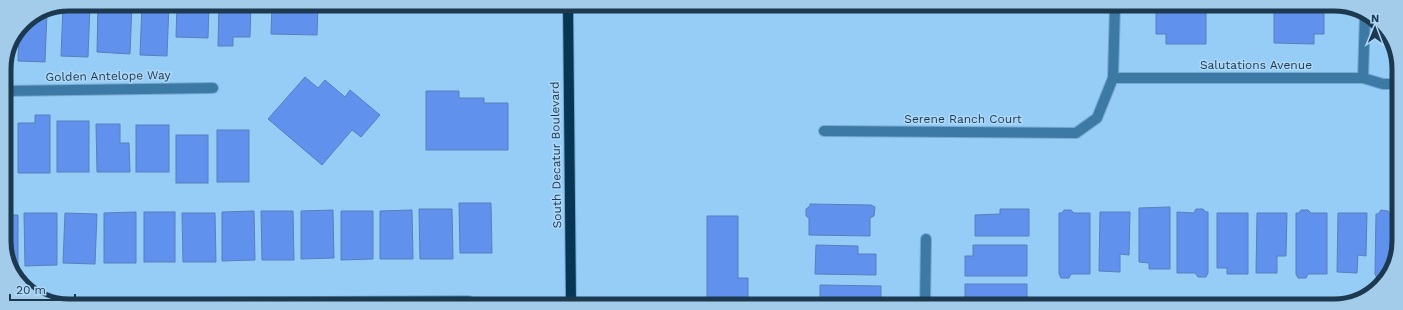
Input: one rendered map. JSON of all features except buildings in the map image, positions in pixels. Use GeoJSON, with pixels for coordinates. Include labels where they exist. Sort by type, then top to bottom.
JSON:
{"type":"FeatureCollection","features":[{"type":"Feature","properties":{"kind":"main road","name":"South Decatur Boulevard"},"geometry":{"type":"LineString","coordinates":[[568,11],[571,299]]}},
{"type":"Feature","properties":{"kind":"street"},"geometry":{"type":"LineString","coordinates":[[1113,78],[1115,11]]}},
{"type":"Feature","properties":{"kind":"street"},"geometry":{"type":"LineString","coordinates":[[1363,78],[1365,20]]}},
{"type":"Feature","properties":{"kind":"street","name":"Salutations Avenue"},"geometry":{"type":"LineString","coordinates":[[1113,78],[1363,78],[1383,84],[1392,84]]}},
{"type":"Feature","properties":{"kind":"street","name":"Serene Ranch Court"},"geometry":{"type":"LineString","coordinates":[[824,131],[1076,133],[1097,118],[1113,78]]}},
{"type":"Feature","properties":{"kind":"street","name":"Golden Antelope Way"},"geometry":{"type":"LineString","coordinates":[[11,91],[213,88]]}},
{"type":"Feature","properties":{"kind":"street"},"geometry":{"type":"LineString","coordinates":[[925,299],[926,239]]}}]}
